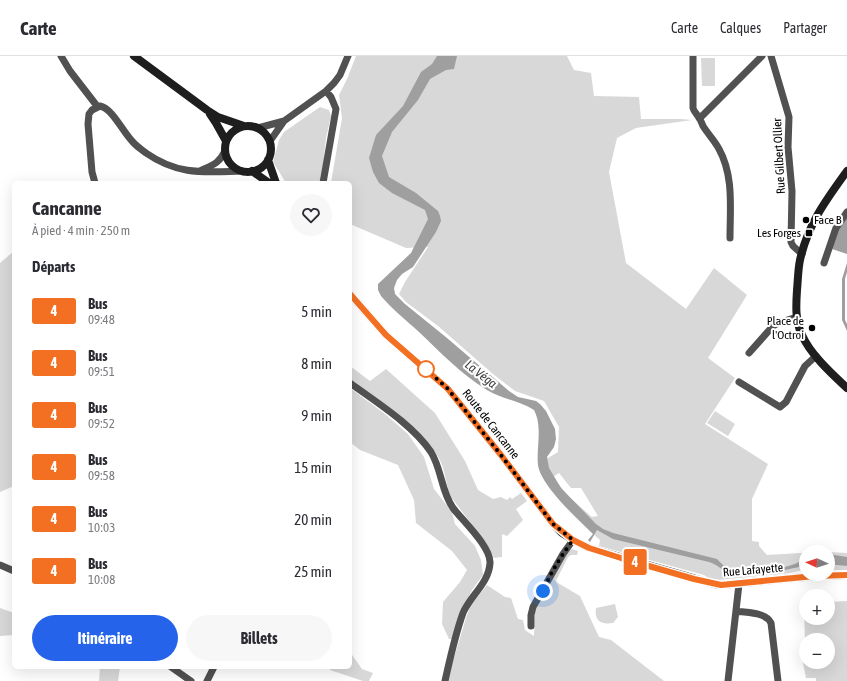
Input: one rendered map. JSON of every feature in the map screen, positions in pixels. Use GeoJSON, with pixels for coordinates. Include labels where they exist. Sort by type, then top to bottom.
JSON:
{"type":"FeatureCollection","features":[{"type":"Feature","properties":{"kind":"main road"},"geometry":{"type":"LineString","coordinates":[[134,56],[207,110],[218,117],[244,126]]}},
{"type":"Feature","properties":{"kind":"main road"},"geometry":{"type":"LineString","coordinates":[[207,110],[226,141]]}},
{"type":"Feature","properties":{"kind":"main road"},"geometry":{"type":"LineString","coordinates":[[268,160],[258,169],[252,171],[242,171],[234,167],[228,160],[225,151],[226,141],[236,128],[244,126],[258,128],[265,133],[270,141],[271,148],[268,160],[275,181]]}},
{"type":"Feature","properties":{"kind":"main road"},"geometry":{"type":"LineString","coordinates":[[252,171],[267,181]]}},
{"type":"Feature","properties":{"kind":"main road"},"geometry":{"type":"LineString","coordinates":[[847,172],[821,208],[809,233],[800,262],[796,305],[797,317],[803,337],[831,374],[847,388]]}},
{"type":"Feature","properties":{"kind":"main road","name":"Route de Cancanne"},"geometry":{"type":"LineString","coordinates":[[352,296],[386,335],[448,389],[501,455],[553,524],[573,540]]}},
{"type":"Feature","properties":{"kind":"main road","name":"Rue Lafayette"},"geometry":{"type":"LineString","coordinates":[[573,540],[589,548],[694,579],[721,585],[847,575]]}},
{"type":"Feature","properties":{"kind":"street"},"geometry":{"type":"LineString","coordinates":[[61,56],[73,75],[97,106]]}},
{"type":"Feature","properties":{"kind":"street"},"geometry":{"type":"LineString","coordinates":[[270,141],[284,121],[326,91],[340,75],[348,56]]}},
{"type":"Feature","properties":{"kind":"street"},"geometry":{"type":"LineString","coordinates":[[693,56],[693,108],[695,114],[700,118],[702,124],[718,148],[727,170],[730,200],[730,238]]}},
{"type":"Feature","properties":{"kind":"street"},"geometry":{"type":"LineString","coordinates":[[700,118],[762,56]]}},
{"type":"Feature","properties":{"kind":"street","name":"Rue Gilbert Ollier"},"geometry":{"type":"LineString","coordinates":[[771,56],[788,117],[788,147],[792,191],[791,242],[793,246],[802,254]]}},
{"type":"Feature","properties":{"kind":"street"},"geometry":{"type":"LineString","coordinates":[[323,181],[336,109],[332,97],[326,91]]}},
{"type":"Feature","properties":{"kind":"street"},"geometry":{"type":"LineString","coordinates":[[94,181],[92,172],[88,120],[91,112],[97,106],[103,106],[107,109],[132,142],[151,156],[171,167],[196,172],[242,171]]}},
{"type":"Feature","properties":{"kind":"street"},"geometry":{"type":"LineString","coordinates":[[258,128],[284,121]]}},
{"type":"Feature","properties":{"kind":"street"},"geometry":{"type":"LineString","coordinates":[[196,172],[216,164],[221,159],[225,151]]}},
{"type":"Feature","properties":{"kind":"street"},"geometry":{"type":"LineString","coordinates":[[824,263],[836,228],[847,212]]}},
{"type":"Feature","properties":{"kind":"street"},"geometry":{"type":"LineString","coordinates":[[749,353],[773,326],[797,317]]}},
{"type":"Feature","properties":{"kind":"street"},"geometry":{"type":"LineString","coordinates":[[739,382],[780,407],[786,402],[805,366],[816,356]]}},
{"type":"Feature","properties":{"kind":"street"},"geometry":{"type":"LineString","coordinates":[[352,385],[412,431],[430,451],[436,462],[449,502],[489,555],[489,571],[470,600],[463,614],[445,681]]}},
{"type":"Feature","properties":{"kind":"street"},"geometry":{"type":"LineString","coordinates":[[531,626],[533,607],[562,554],[573,540]]}},
{"type":"Feature","properties":{"kind":"street"},"geometry":{"type":"LineString","coordinates":[[0,564],[12,570]]}},
{"type":"Feature","properties":{"kind":"street"},"geometry":{"type":"LineString","coordinates":[[728,681],[739,584]]}},
{"type":"Feature","properties":{"kind":"street"},"geometry":{"type":"LineString","coordinates":[[736,611],[762,615],[769,620],[771,624],[778,681]]}},
{"type":"Feature","properties":{"kind":"street"},"geometry":{"type":"LineString","coordinates":[[174,669],[191,681]]}},
{"type":"Feature","properties":{"kind":"street"},"geometry":{"type":"LineString","coordinates":[[207,681],[213,669]]}},
{"type":"Feature","properties":{"kind":"shaded area"},"geometry":{"type":"Polygon","coordinates":[[[356,56],[567,56],[574,70],[591,73],[594,96],[639,97],[641,119],[692,120],[636,128],[617,138],[609,172],[626,263],[686,309],[714,268],[747,295],[708,358],[735,378],[705,424],[768,464],[752,499],[752,541],[759,542],[759,546],[767,555],[799,553],[799,571],[791,573],[712,580],[704,575],[599,546],[600,540],[555,495],[541,474],[538,464],[558,452],[559,427],[544,401],[515,391],[493,374],[438,326],[406,302],[399,294],[428,247],[406,248],[352,225],[352,181],[331,181],[342,118],[339,95],[356,56]],[[559,473],[553,477],[568,496],[592,517],[598,516],[581,488],[571,488],[559,473]]]}},
{"type":"Feature","properties":{"kind":"shaded area"},"geometry":{"type":"Polygon","coordinates":[[[701,58],[715,58],[715,86],[702,86],[701,58]]]}},
{"type":"Feature","properties":{"kind":"shaded area"},"geometry":{"type":"Polygon","coordinates":[[[320,107],[329,110],[331,116],[326,138],[321,181],[285,181],[273,162],[279,140],[284,132],[320,107]]]}},
{"type":"Feature","properties":{"kind":"shaded area"},"geometry":{"type":"Polygon","coordinates":[[[12,253],[12,487],[0,492],[0,263],[12,253]]]}},
{"type":"Feature","properties":{"kind":"shaded area"},"geometry":{"type":"Polygon","coordinates":[[[352,368],[370,381],[386,369],[435,413],[465,461],[478,490],[493,499],[501,497],[507,500],[510,497],[512,499],[521,493],[527,501],[516,509],[523,520],[507,536],[502,534],[502,557],[494,558],[486,543],[451,497],[442,465],[432,448],[352,382],[352,368]]]}},
{"type":"Feature","properties":{"kind":"shaded area"},"geometry":{"type":"Polygon","coordinates":[[[352,389],[385,414],[408,434],[424,457],[434,489],[452,512],[455,524],[475,546],[481,560],[483,575],[472,590],[460,615],[452,639],[449,639],[442,624],[443,602],[460,582],[467,570],[452,551],[416,523],[414,500],[398,465],[360,450],[352,444],[352,389]]]}},
{"type":"Feature","properties":{"kind":"shaded area"},"geometry":{"type":"Polygon","coordinates":[[[715,411],[735,424],[728,436],[707,423],[715,411]]]}},
{"type":"Feature","properties":{"kind":"shaded area"},"geometry":{"type":"Polygon","coordinates":[[[572,549],[578,551],[577,555],[571,555],[568,557],[556,581],[580,596],[599,637],[611,640],[664,681],[447,681],[471,605],[487,585],[505,597],[511,598],[518,619],[523,620],[525,630],[534,636],[535,611],[562,556],[572,549]]]}},
{"type":"Feature","properties":{"kind":"shaded area"},"geometry":{"type":"Polygon","coordinates":[[[835,552],[847,553],[847,570],[835,570],[835,552]]]}},
{"type":"Feature","properties":{"kind":"shaded area"},"geometry":{"type":"Polygon","coordinates":[[[847,601],[847,681],[816,681],[816,678],[806,678],[804,669],[835,669],[835,633],[805,633],[805,625],[835,625],[835,602],[847,601]]]}},
{"type":"Feature","properties":{"kind":"shaded area"},"geometry":{"type":"Polygon","coordinates":[[[615,604],[618,617],[613,623],[602,623],[597,619],[596,608],[615,604]]]}},
{"type":"Feature","properties":{"kind":"shaded area"},"geometry":{"type":"Polygon","coordinates":[[[0,608],[12,612],[12,635],[0,636],[0,608]]]}},
{"type":"Feature","properties":{"kind":"shaded area"},"geometry":{"type":"Polygon","coordinates":[[[352,655],[362,669],[373,673],[369,681],[363,681],[330,670],[352,669],[352,655]]]}},
{"type":"Feature","properties":{"kind":"shaded area"},"geometry":{"type":"Polygon","coordinates":[[[100,669],[120,669],[118,681],[99,681],[100,669]]]}},
{"type":"Feature","properties":{"kind":"water","name":"La Véga"},"geometry":{"type":"Polygon","coordinates":[[[437,56],[457,56],[454,69],[446,70],[430,79],[418,100],[392,132],[382,156],[389,177],[416,193],[438,211],[441,221],[436,232],[413,267],[402,274],[397,280],[394,288],[395,294],[509,391],[518,397],[536,401],[540,404],[546,411],[555,429],[556,439],[554,447],[547,457],[549,468],[561,488],[596,524],[603,529],[613,533],[717,559],[728,570],[737,571],[770,566],[785,567],[799,562],[799,567],[767,573],[735,574],[709,562],[613,539],[597,530],[590,542],[588,540],[593,534],[561,502],[546,483],[541,473],[538,465],[539,430],[537,417],[534,410],[523,404],[499,396],[477,384],[443,355],[381,296],[378,290],[378,284],[411,253],[428,219],[425,210],[392,193],[379,183],[373,172],[369,158],[376,135],[403,106],[421,72],[432,64],[437,56]]]}},
{"type":"Feature","properties":{"kind":"water"},"geometry":{"type":"Polygon","coordinates":[[[847,216],[847,254],[832,249],[840,226],[847,216]]]}},
{"type":"Feature","properties":{"kind":"water"},"geometry":{"type":"Polygon","coordinates":[[[847,263],[845,279],[845,320],[847,324],[847,331],[842,320],[842,279],[847,263]]]}},
{"type":"Feature","properties":{"kind":"water"},"geometry":{"type":"Polygon","coordinates":[[[835,555],[847,557],[847,566],[835,565],[835,555]]]}},
{"type":"Feature","properties":{"kind":"bus line","name":"4"},"geometry":{"type":"LineString","coordinates":[[352,296],[386,335],[448,389],[501,455],[553,524],[573,540],[589,548],[621,558],[694,579],[721,585],[815,576],[847,575]]}},
{"type":"Feature","properties":{"kind":"place","name":"Face B"},"geometry":{"type":"Point","coordinates":[806,220]}},
{"type":"Feature","properties":{"kind":"place","name":"Les Forges"},"geometry":{"type":"Point","coordinates":[809,233]}},
{"type":"Feature","properties":{"kind":"place","name":"Place de l'Octroi"},"geometry":{"type":"Point","coordinates":[812,328]}},
{"type":"Feature","properties":{"kind":"route"},"geometry":{"type":"LineString","coordinates":[[426,369],[448,389],[501,455],[553,524],[573,540],[562,554],[543,591]]}}]}
